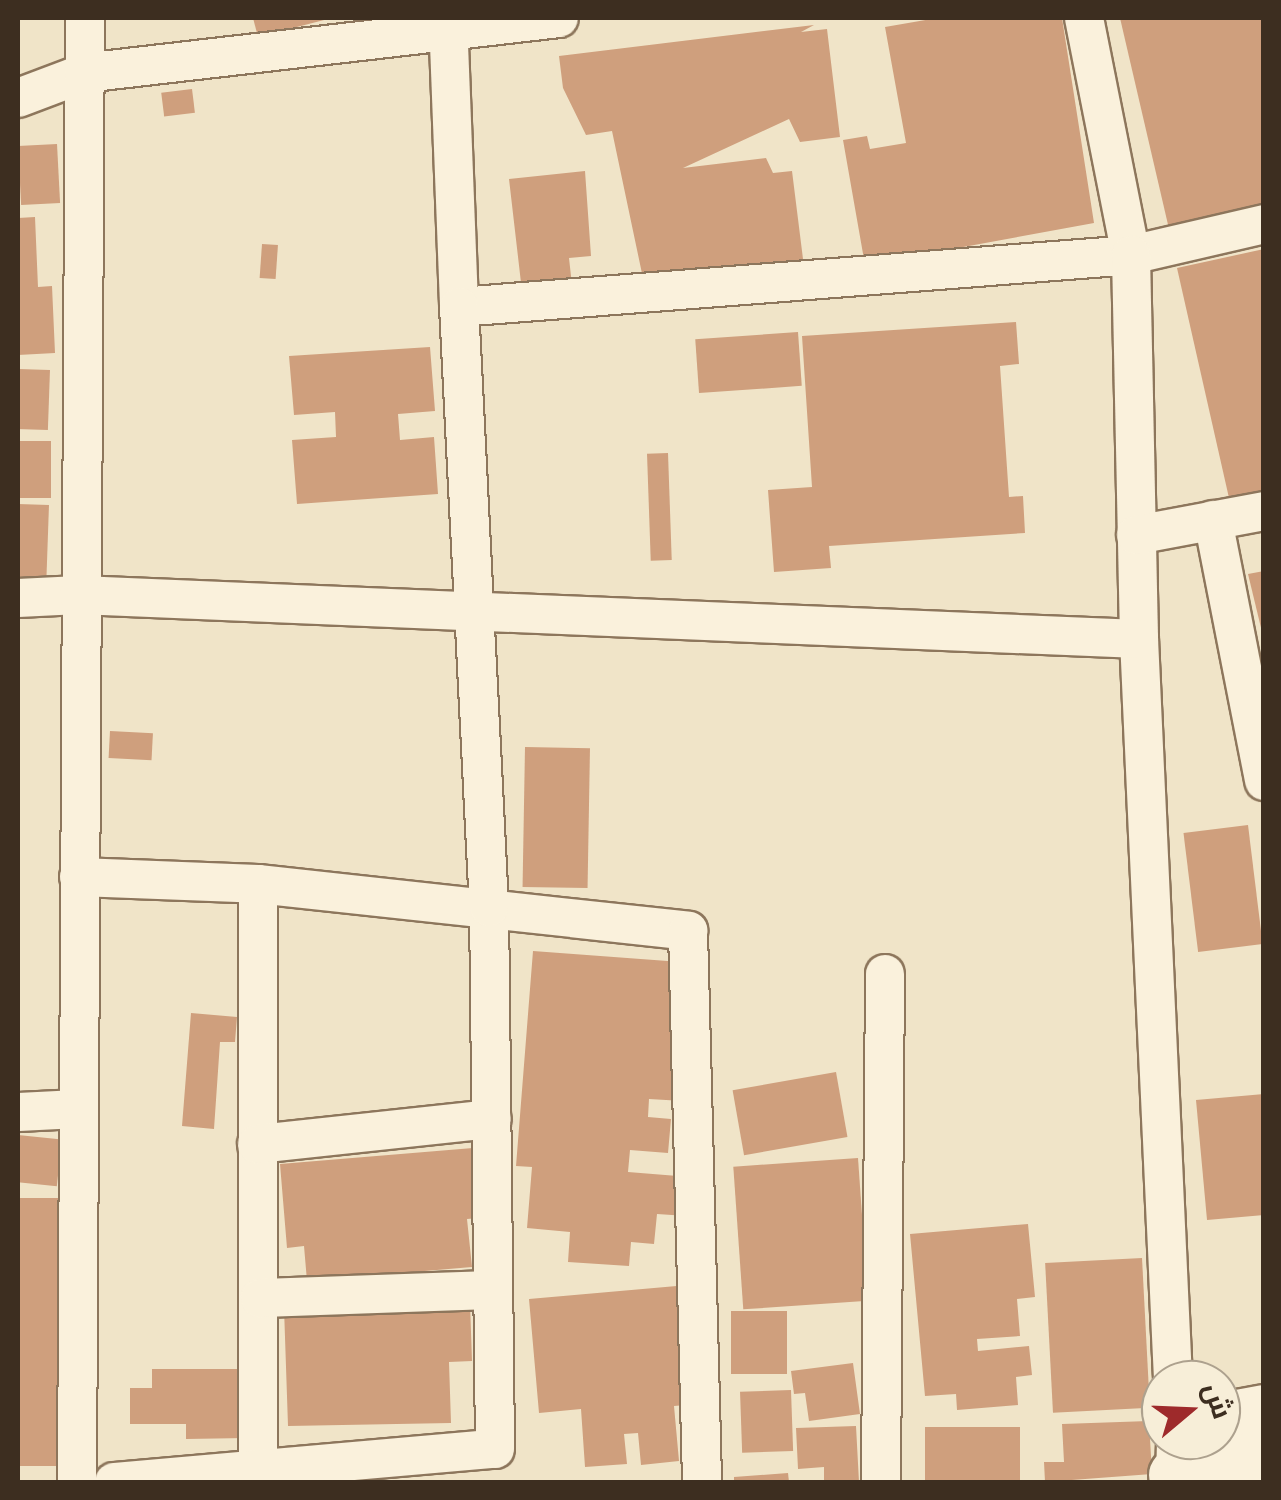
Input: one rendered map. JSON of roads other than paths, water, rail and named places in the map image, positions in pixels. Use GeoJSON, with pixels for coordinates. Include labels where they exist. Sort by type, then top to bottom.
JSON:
{"type":"FeatureCollection","features":[{"type":"Feature","properties":{"kind":"street"},"geometry":{"type":"LineString","coordinates":[[76,1482],[85,18]]}},
{"type":"Feature","properties":{"kind":"street"},"geometry":{"type":"LineString","coordinates":[[18,98],[84,73],[450,24],[559,18]]}},
{"type":"Feature","properties":{"kind":"street"},"geometry":{"type":"LineString","coordinates":[[1084,18],[1131,255],[1136,535],[1173,1360]]}},
{"type":"Feature","properties":{"kind":"street"},"geometry":{"type":"LineString","coordinates":[[114,1482],[495,1449],[489,907],[470,612],[450,24]]}},
{"type":"Feature","properties":{"kind":"street"},"geometry":{"type":"LineString","coordinates":[[459,307],[1131,255],[1264,224]]}},
{"type":"Feature","properties":{"kind":"street"},"geometry":{"type":"LineString","coordinates":[[1136,535],[1264,511]]}},
{"type":"Feature","properties":{"kind":"street"},"geometry":{"type":"LineString","coordinates":[[1212,520],[1264,782]]}},
{"type":"Feature","properties":{"kind":"street"},"geometry":{"type":"LineString","coordinates":[[18,598],[79,595],[1140,639]]}},
{"type":"Feature","properties":{"kind":"street"},"geometry":{"type":"LineString","coordinates":[[79,877],[258,884],[688,932],[702,1482]]}},
{"type":"Feature","properties":{"kind":"street"},"geometry":{"type":"LineString","coordinates":[[258,884],[258,1470]]}},
{"type":"Feature","properties":{"kind":"street"},"geometry":{"type":"LineString","coordinates":[[880,1482],[885,974]]}},
{"type":"Feature","properties":{"kind":"street"},"geometry":{"type":"LineString","coordinates":[[18,1112],[78,1109]]}},
{"type":"Feature","properties":{"kind":"street"},"geometry":{"type":"LineString","coordinates":[[257,1144],[492,1119]]}},
{"type":"Feature","properties":{"kind":"street"},"geometry":{"type":"LineString","coordinates":[[260,1298],[493,1290]]}},
{"type":"Feature","properties":{"kind":"street"},"geometry":{"type":"LineString","coordinates":[[1175,1466],[1264,1456]]}}]}
